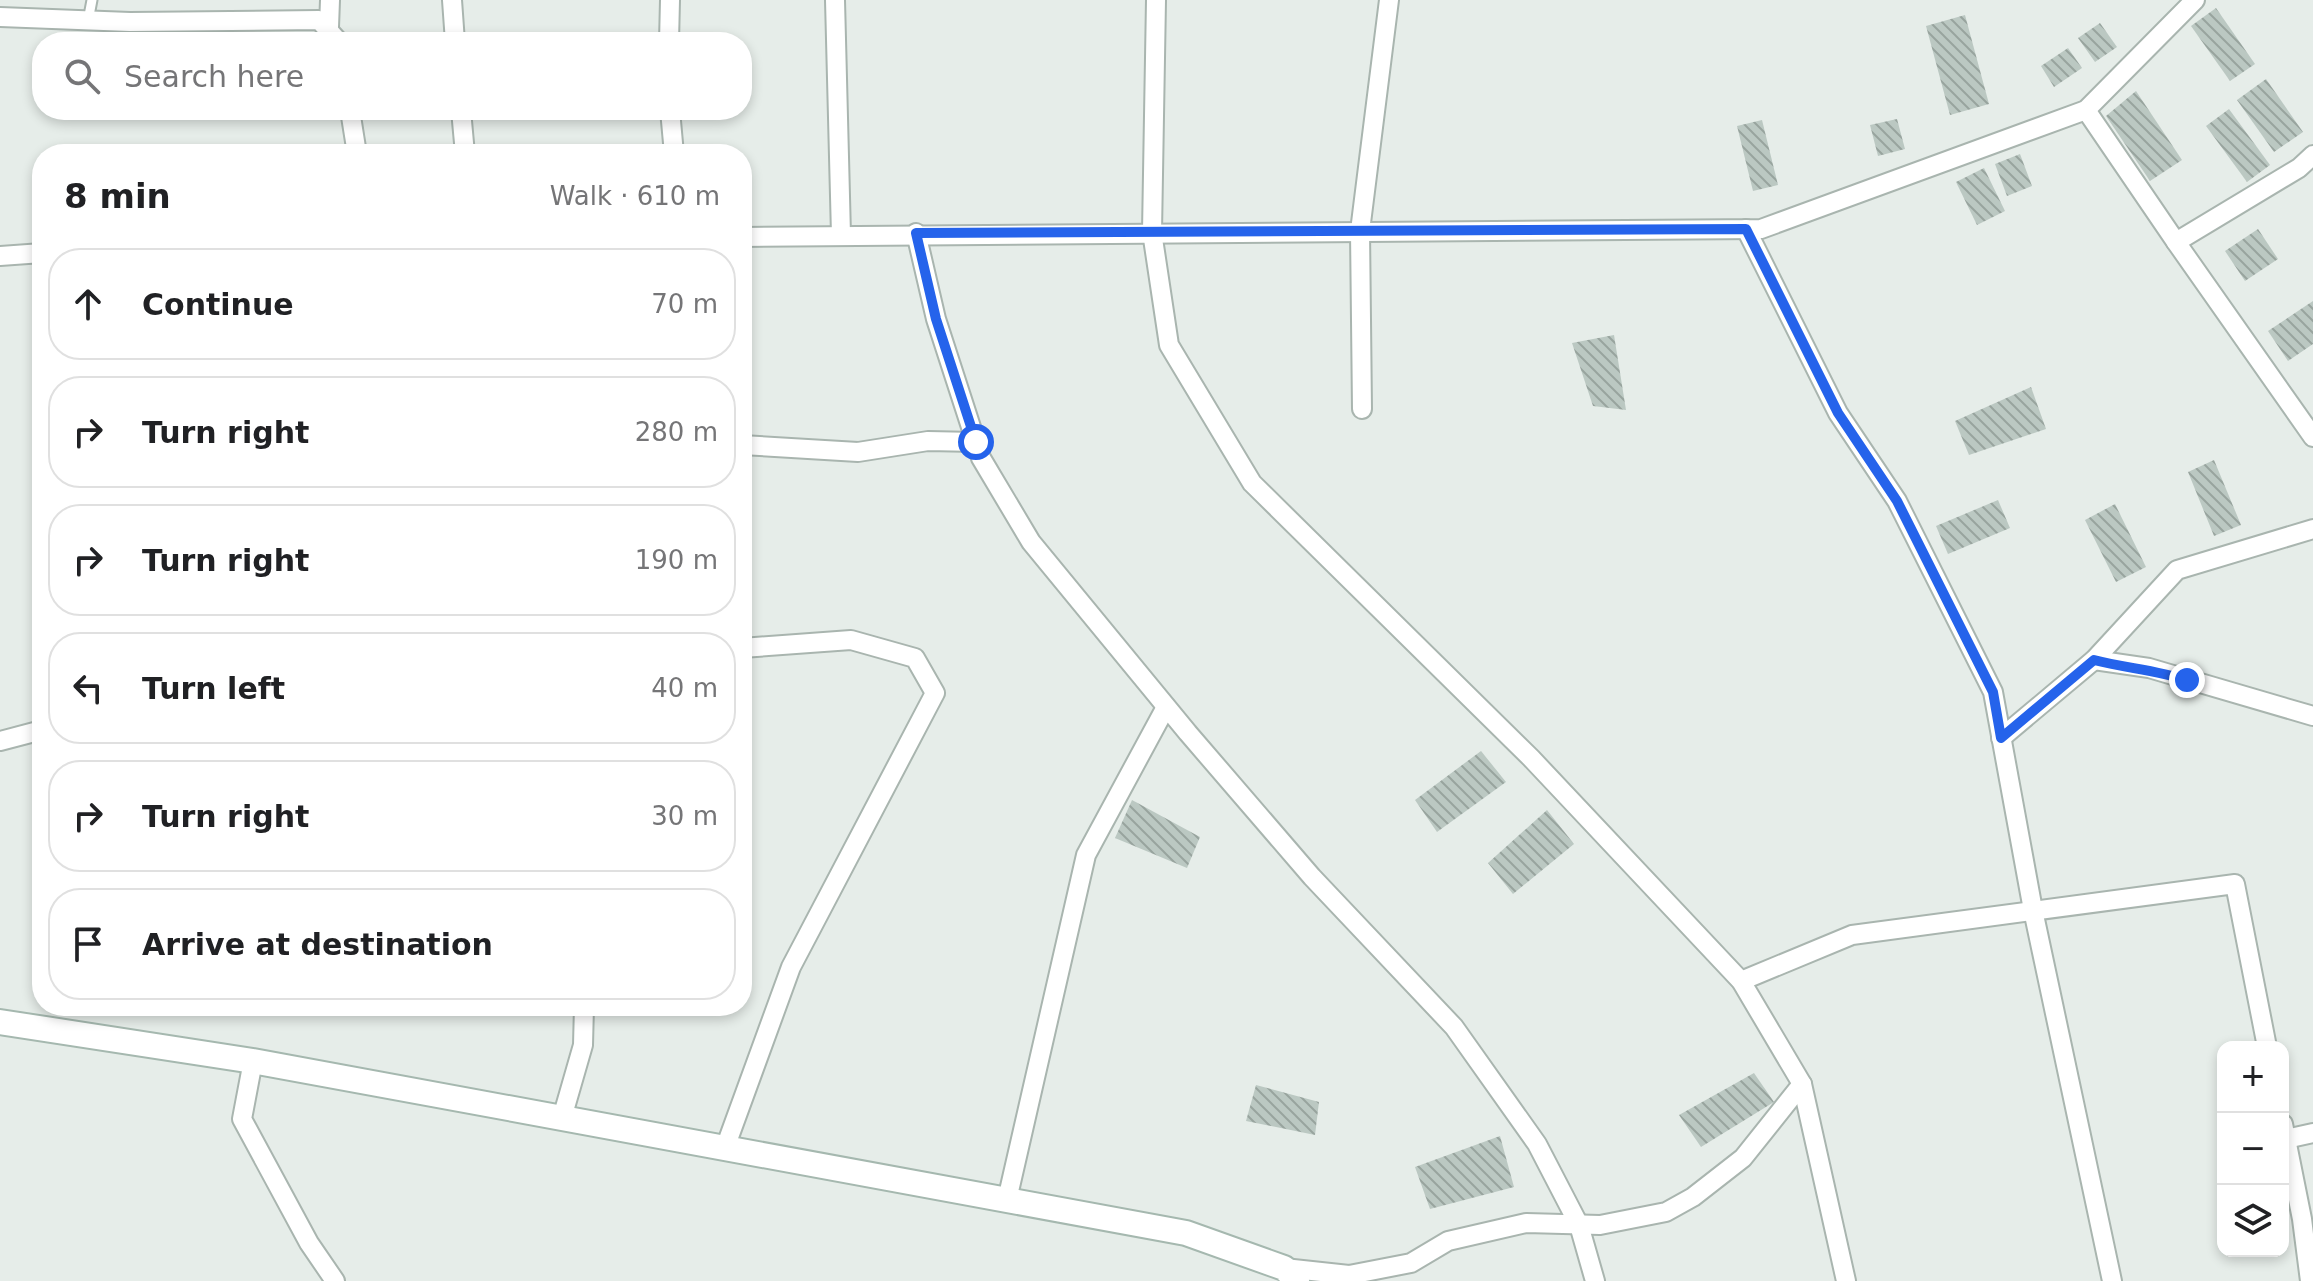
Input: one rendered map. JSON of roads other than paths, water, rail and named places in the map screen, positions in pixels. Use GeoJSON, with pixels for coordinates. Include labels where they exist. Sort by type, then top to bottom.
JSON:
{"type":"FeatureCollection","features":[{"type":"Feature","properties":{"kind":"street"},"geometry":{"type":"LineString","coordinates":[[330,0],[334,32]]}},
{"type":"Feature","properties":{"kind":"street"},"geometry":{"type":"LineString","coordinates":[[452,0],[454,32]]}},
{"type":"Feature","properties":{"kind":"street"},"geometry":{"type":"LineString","coordinates":[[669,32],[670,0]]}},
{"type":"Feature","properties":{"kind":"street"},"geometry":{"type":"LineString","coordinates":[[835,0],[841,235]]}},
{"type":"Feature","properties":{"kind":"street"},"geometry":{"type":"LineString","coordinates":[[1156,0],[1152,232],[1169,345],[1252,483],[1531,758],[1741,981],[1802,1084],[1846,1281]]}},
{"type":"Feature","properties":{"kind":"street"},"geometry":{"type":"LineString","coordinates":[[1362,409],[1360,231],[1389,0]]}},
{"type":"Feature","properties":{"kind":"street"},"geometry":{"type":"LineString","coordinates":[[752,237],[916,233],[1761,229],[2086,110],[2195,0]]}},
{"type":"Feature","properties":{"kind":"street"},"geometry":{"type":"LineString","coordinates":[[0,17],[88,21],[319,20],[331,32]]}},
{"type":"Feature","properties":{"kind":"street"},"geometry":{"type":"LineString","coordinates":[[2086,110],[2176,242],[2307,413],[2313,437]]}},
{"type":"Feature","properties":{"kind":"street"},"geometry":{"type":"LineString","coordinates":[[352,120],[355,144]]}},
{"type":"Feature","properties":{"kind":"street"},"geometry":{"type":"LineString","coordinates":[[462,120],[464,144]]}},
{"type":"Feature","properties":{"kind":"street"},"geometry":{"type":"LineString","coordinates":[[671,120],[673,144]]}},
{"type":"Feature","properties":{"kind":"street"},"geometry":{"type":"LineString","coordinates":[[2176,242],[2299,168],[2313,155]]}},
{"type":"Feature","properties":{"kind":"street"},"geometry":{"type":"LineString","coordinates":[[1746,229],[1838,413],[1897,501],[1993,692],[2033,910],[2112,1281]]}},
{"type":"Feature","properties":{"kind":"street"},"geometry":{"type":"LineString","coordinates":[[916,233],[936,319],[981,458],[1031,542],[1166,707],[1312,877],[1454,1027],[1537,1144],[1579,1225],[1595,1281]]}},
{"type":"Feature","properties":{"kind":"street"},"geometry":{"type":"LineString","coordinates":[[0,256],[32,254]]}},
{"type":"Feature","properties":{"kind":"street"},"geometry":{"type":"LineString","coordinates":[[752,446],[858,452],[928,441],[976,442]]}},
{"type":"Feature","properties":{"kind":"street"},"geometry":{"type":"LineString","coordinates":[[2001,738],[2094,660],[2177,570],[2313,529]]}},
{"type":"Feature","properties":{"kind":"street"},"geometry":{"type":"LineString","coordinates":[[725,1148],[791,967],[935,693],[915,658],[851,640],[752,647]]}},
{"type":"Feature","properties":{"kind":"street"},"geometry":{"type":"LineString","coordinates":[[2094,660],[2120,667],[2149,668],[2313,716]]}},
{"type":"Feature","properties":{"kind":"street"},"geometry":{"type":"LineString","coordinates":[[1007,1200],[1086,855],[1166,707]]}},
{"type":"Feature","properties":{"kind":"street"},"geometry":{"type":"LineString","coordinates":[[0,741],[32,733]]}},
{"type":"Feature","properties":{"kind":"street"},"geometry":{"type":"LineString","coordinates":[[1741,981],[1852,935],[2235,884],[2266,1041]]}},
{"type":"Feature","properties":{"kind":"street"},"geometry":{"type":"LineString","coordinates":[[562,1118],[583,1045],[584,1016]]}},
{"type":"Feature","properties":{"kind":"street"},"geometry":{"type":"LineString","coordinates":[[0,1022],[253,1061],[1186,1233],[1290,1274],[1349,1275],[1411,1263],[1448,1241],[1526,1223],[1600,1225],[1666,1212],[1693,1197],[1743,1158],[1802,1084]]}},
{"type":"Feature","properties":{"kind":"street"},"geometry":{"type":"LineString","coordinates":[[253,1061],[242,1119],[309,1243],[335,1281]]}},
{"type":"Feature","properties":{"kind":"street"},"geometry":{"type":"LineString","coordinates":[[2289,1132],[2313,1133]]}},
{"type":"Feature","properties":{"kind":"street"},"geometry":{"type":"LineString","coordinates":[[2289,1161],[2310,1281]]}},
{"type":"Feature","properties":{"kind":"lane"},"geometry":{"type":"LineString","coordinates":[[88,21],[92,0]]}}]}
